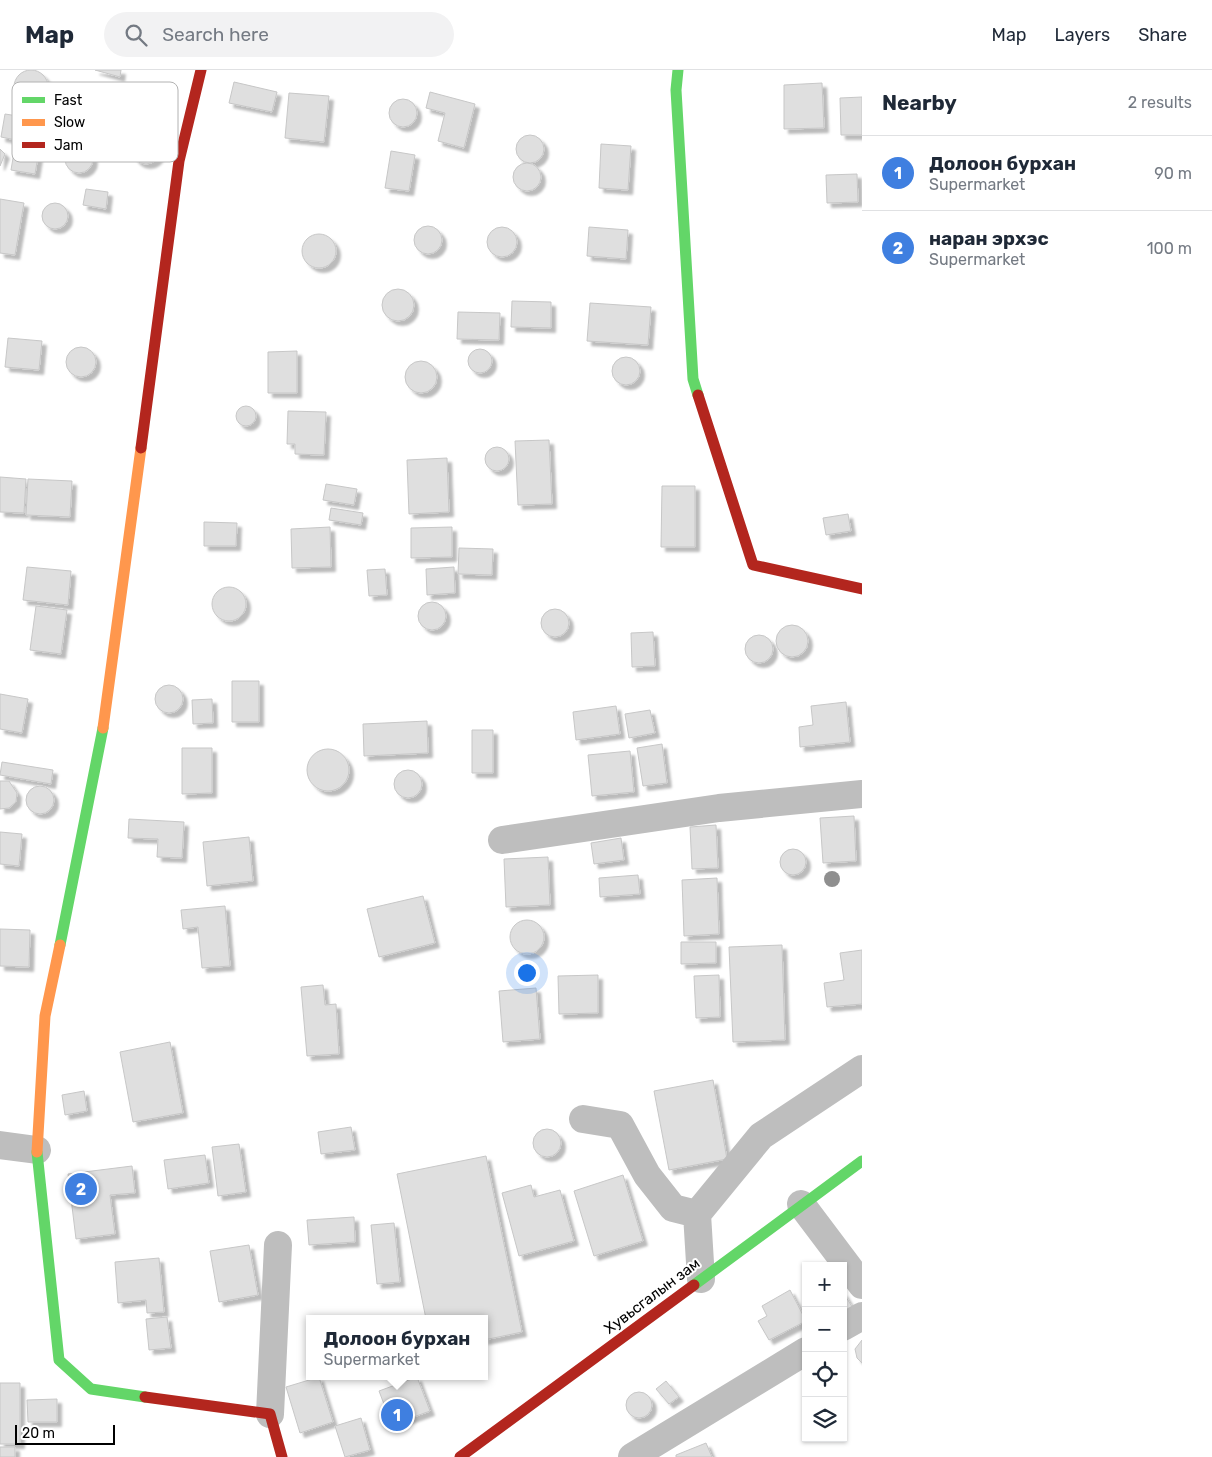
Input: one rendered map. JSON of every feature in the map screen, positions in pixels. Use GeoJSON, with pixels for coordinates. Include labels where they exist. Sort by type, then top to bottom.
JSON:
{"type":"FeatureCollection","features":[{"type":"Feature","properties":{"kind":"street"},"geometry":{"type":"LineString","coordinates":[[201,70],[179,161],[100,750],[45,1016],[38,1150],[53,1320],[59,1360],[91,1389],[270,1414]]}},
{"type":"Feature","properties":{"kind":"street"},"geometry":{"type":"LineString","coordinates":[[678,70],[676,90],[693,379],[706,426],[753,565],[862,590]]}},
{"type":"Feature","properties":{"kind":"street"},"geometry":{"type":"LineString","coordinates":[[502,840],[719,808],[862,794]]}},
{"type":"Feature","properties":{"kind":"street"},"geometry":{"type":"LineString","coordinates":[[701,1279],[697,1214],[760,1136],[862,1069]]}},
{"type":"Feature","properties":{"kind":"street"},"geometry":{"type":"LineString","coordinates":[[583,1119],[620,1125],[647,1175],[673,1208],[697,1214]]}},
{"type":"Feature","properties":{"kind":"street"},"geometry":{"type":"LineString","coordinates":[[0,1145],[38,1150]]}},
{"type":"Feature","properties":{"kind":"street","name":"Хувьсгалын зам"},"geometry":{"type":"LineString","coordinates":[[460,1457],[801,1204],[862,1161]]}},
{"type":"Feature","properties":{"kind":"street"},"geometry":{"type":"LineString","coordinates":[[801,1204],[862,1286]]}},
{"type":"Feature","properties":{"kind":"street"},"geometry":{"type":"LineString","coordinates":[[278,1245],[270,1414],[282,1457]]}},
{"type":"Feature","properties":{"kind":"street"},"geometry":{"type":"LineString","coordinates":[[847,1325],[862,1316]]}},
{"type":"Feature","properties":{"kind":"street"},"geometry":{"type":"LineString","coordinates":[[632,1457],[804,1352]]}},
{"type":"Feature","properties":{"kind":"building"},"geometry":{"type":"Polygon","coordinates":[[[31,70],[43,75],[47,81],[15,82],[19,75],[31,70]]]}},
{"type":"Feature","properties":{"kind":"building"},"geometry":{"type":"Polygon","coordinates":[[[95,70],[121,70],[120,77],[95,70]]]}},
{"type":"Feature","properties":{"kind":"building"},"geometry":{"type":"Polygon","coordinates":[[[234,82],[277,92],[272,112],[229,103],[234,82]]]}},
{"type":"Feature","properties":{"kind":"building"},"geometry":{"type":"Polygon","coordinates":[[[822,83],[824,128],[784,129],[784,85],[822,83]]]}},
{"type":"Feature","properties":{"kind":"building"},"geometry":{"type":"Polygon","coordinates":[[[430,92],[475,104],[464,148],[438,141],[445,113],[426,108],[430,92]]]}},
{"type":"Feature","properties":{"kind":"building"},"geometry":{"type":"Polygon","coordinates":[[[289,93],[329,96],[324,142],[285,138],[289,93]]]}},
{"type":"Feature","properties":{"kind":"building"},"geometry":{"type":"Polygon","coordinates":[[[862,97],[862,135],[841,135],[840,98],[862,97]]]}},
{"type":"Feature","properties":{"kind":"building"},"geometry":{"type":"Polygon","coordinates":[[[403,99],[413,103],[417,113],[413,123],[403,127],[393,123],[389,113],[393,103],[403,99]]]}},
{"type":"Feature","properties":{"kind":"building"},"geometry":{"type":"Polygon","coordinates":[[[5,114],[12,115],[12,139],[1,137],[5,114]]]}},
{"type":"Feature","properties":{"kind":"building"},"geometry":{"type":"Polygon","coordinates":[[[530,135],[540,139],[544,149],[540,159],[530,163],[520,159],[516,149],[520,139],[530,135]]]}},
{"type":"Feature","properties":{"kind":"building"},"geometry":{"type":"Polygon","coordinates":[[[601,144],[631,146],[628,190],[599,188],[601,144]]]}},
{"type":"Feature","properties":{"kind":"building"},"geometry":{"type":"Polygon","coordinates":[[[0,149],[5,154],[0,166],[0,149]]]}},
{"type":"Feature","properties":{"kind":"building"},"geometry":{"type":"Polygon","coordinates":[[[391,151],[415,155],[409,191],[385,188],[391,151]]]}},
{"type":"Feature","properties":{"kind":"building"},"geometry":{"type":"Polygon","coordinates":[[[12,162],[37,162],[35,174],[11,170],[12,162]]]}},
{"type":"Feature","properties":{"kind":"building"},"geometry":{"type":"Polygon","coordinates":[[[66,162],[92,162],[89,169],[79,173],[69,169],[66,162]]]}},
{"type":"Feature","properties":{"kind":"building"},"geometry":{"type":"Polygon","coordinates":[[[138,162],[154,162],[146,164],[138,162]]]}},
{"type":"Feature","properties":{"kind":"building"},"geometry":{"type":"Polygon","coordinates":[[[527,163],[537,167],[541,177],[537,187],[527,191],[517,187],[513,177],[517,167],[527,163]]]}},
{"type":"Feature","properties":{"kind":"building"},"geometry":{"type":"Polygon","coordinates":[[[857,174],[858,202],[827,203],[826,175],[857,174]]]}},
{"type":"Feature","properties":{"kind":"building"},"geometry":{"type":"Polygon","coordinates":[[[86,189],[108,192],[106,209],[83,205],[86,189]]]}},
{"type":"Feature","properties":{"kind":"building"},"geometry":{"type":"Polygon","coordinates":[[[0,199],[24,203],[15,255],[0,253],[0,199]]]}},
{"type":"Feature","properties":{"kind":"building"},"geometry":{"type":"Polygon","coordinates":[[[55,203],[64,207],[68,216],[64,225],[55,229],[46,225],[42,216],[46,207],[55,203]]]}},
{"type":"Feature","properties":{"kind":"building"},"geometry":{"type":"Polygon","coordinates":[[[428,226],[438,230],[442,240],[438,250],[428,254],[418,250],[414,240],[418,230],[428,226]]]}},
{"type":"Feature","properties":{"kind":"building"},"geometry":{"type":"Polygon","coordinates":[[[502,227],[513,231],[517,242],[513,253],[502,257],[491,253],[487,242],[491,231],[502,227]]]}},
{"type":"Feature","properties":{"kind":"building"},"geometry":{"type":"Polygon","coordinates":[[[589,227],[628,230],[626,259],[587,256],[589,227]]]}},
{"type":"Feature","properties":{"kind":"building"},"geometry":{"type":"Polygon","coordinates":[[[319,234],[326,235],[331,239],[335,244],[335,258],[331,263],[326,267],[319,268],[312,267],[307,263],[303,258],[302,251],[303,244],[307,239],[312,235],[319,234]]]}},
{"type":"Feature","properties":{"kind":"building"},"geometry":{"type":"Polygon","coordinates":[[[398,289],[409,294],[414,305],[409,316],[398,321],[387,316],[382,305],[387,294],[398,289]]]}},
{"type":"Feature","properties":{"kind":"building"},"geometry":{"type":"Polygon","coordinates":[[[512,301],[551,302],[551,328],[511,327],[512,301]]]}},
{"type":"Feature","properties":{"kind":"building"},"geometry":{"type":"Polygon","coordinates":[[[590,303],[651,307],[648,345],[587,341],[590,303]]]}},
{"type":"Feature","properties":{"kind":"building"},"geometry":{"type":"Polygon","coordinates":[[[458,312],[500,313],[499,340],[457,339],[458,312]]]}},
{"type":"Feature","properties":{"kind":"building"},"geometry":{"type":"Polygon","coordinates":[[[8,338],[42,341],[39,370],[5,367],[8,338]]]}},
{"type":"Feature","properties":{"kind":"building"},"geometry":{"type":"Polygon","coordinates":[[[81,347],[92,351],[96,362],[92,373],[81,377],[70,373],[66,362],[70,351],[81,347]]]}},
{"type":"Feature","properties":{"kind":"building"},"geometry":{"type":"Polygon","coordinates":[[[480,349],[485,350],[491,356],[491,366],[485,372],[480,373],[475,372],[469,366],[468,361],[469,356],[475,350],[480,349]]]}},
{"type":"Feature","properties":{"kind":"building"},"geometry":{"type":"Polygon","coordinates":[[[297,351],[297,393],[268,393],[268,352],[297,351]]]}},
{"type":"Feature","properties":{"kind":"building"},"geometry":{"type":"Polygon","coordinates":[[[626,357],[636,361],[640,371],[636,381],[626,385],[616,381],[612,371],[616,361],[626,357]]]}},
{"type":"Feature","properties":{"kind":"building"},"geometry":{"type":"Polygon","coordinates":[[[421,361],[432,366],[437,377],[432,388],[421,393],[410,388],[405,377],[410,366],[421,361]]]}},
{"type":"Feature","properties":{"kind":"building"},"geometry":{"type":"Polygon","coordinates":[[[242,406],[250,406],[256,412],[256,420],[250,426],[242,426],[236,420],[236,412],[242,406]]]}},
{"type":"Feature","properties":{"kind":"building"},"geometry":{"type":"Polygon","coordinates":[[[288,411],[326,412],[324,455],[295,454],[295,444],[287,444],[288,411]]]}},
{"type":"Feature","properties":{"kind":"building"},"geometry":{"type":"Polygon","coordinates":[[[549,440],[552,504],[518,505],[515,441],[549,440]]]}},
{"type":"Feature","properties":{"kind":"building"},"geometry":{"type":"Polygon","coordinates":[[[497,447],[505,451],[509,459],[505,467],[497,471],[489,467],[485,459],[489,451],[497,447]]]}},
{"type":"Feature","properties":{"kind":"building"},"geometry":{"type":"Polygon","coordinates":[[[447,458],[449,512],[409,514],[407,460],[447,458]]]}},
{"type":"Feature","properties":{"kind":"building"},"geometry":{"type":"Polygon","coordinates":[[[0,477],[26,479],[24,513],[0,512],[0,477]]]}},
{"type":"Feature","properties":{"kind":"building"},"geometry":{"type":"Polygon","coordinates":[[[28,479],[72,481],[70,517],[26,515],[28,479]]]}},
{"type":"Feature","properties":{"kind":"building"},"geometry":{"type":"Polygon","coordinates":[[[326,484],[357,489],[354,505],[323,500],[326,484]]]}},
{"type":"Feature","properties":{"kind":"building"},"geometry":{"type":"Polygon","coordinates":[[[662,486],[695,486],[695,547],[661,547],[662,486]]]}},
{"type":"Feature","properties":{"kind":"building"},"geometry":{"type":"Polygon","coordinates":[[[331,508],[363,513],[361,525],[329,520],[331,508]]]}},
{"type":"Feature","properties":{"kind":"building"},"geometry":{"type":"Polygon","coordinates":[[[848,514],[851,531],[826,535],[823,518],[848,514]]]}},
{"type":"Feature","properties":{"kind":"building"},"geometry":{"type":"Polygon","coordinates":[[[204,522],[237,523],[236,546],[204,546],[204,522]]]}},
{"type":"Feature","properties":{"kind":"building"},"geometry":{"type":"Polygon","coordinates":[[[330,527],[331,567],[292,568],[291,529],[330,527]]]}},
{"type":"Feature","properties":{"kind":"building"},"geometry":{"type":"Polygon","coordinates":[[[452,527],[452,557],[411,558],[411,528],[452,527]]]}},
{"type":"Feature","properties":{"kind":"building"},"geometry":{"type":"Polygon","coordinates":[[[459,548],[493,549],[492,575],[458,574],[459,548]]]}},
{"type":"Feature","properties":{"kind":"building"},"geometry":{"type":"Polygon","coordinates":[[[27,567],[71,571],[68,605],[23,600],[27,567]]]}},
{"type":"Feature","properties":{"kind":"building"},"geometry":{"type":"Polygon","coordinates":[[[454,567],[455,593],[427,595],[426,569],[454,567]]]}},
{"type":"Feature","properties":{"kind":"building"},"geometry":{"type":"Polygon","coordinates":[[[385,569],[387,595],[369,596],[367,570],[385,569]]]}},
{"type":"Feature","properties":{"kind":"building"},"geometry":{"type":"Polygon","coordinates":[[[229,587],[241,592],[246,604],[241,616],[229,621],[217,616],[212,604],[217,592],[229,587]]]}},
{"type":"Feature","properties":{"kind":"building"},"geometry":{"type":"Polygon","coordinates":[[[432,602],[442,606],[446,616],[442,626],[432,630],[422,626],[418,616],[422,606],[432,602]]]}},
{"type":"Feature","properties":{"kind":"building"},"geometry":{"type":"Polygon","coordinates":[[[36,606],[67,610],[61,654],[30,650],[36,606]]]}},
{"type":"Feature","properties":{"kind":"building"},"geometry":{"type":"Polygon","coordinates":[[[555,609],[565,613],[569,623],[565,633],[555,637],[545,633],[541,623],[545,613],[555,609]]]}},
{"type":"Feature","properties":{"kind":"building"},"geometry":{"type":"Polygon","coordinates":[[[792,625],[798,626],[803,630],[807,635],[807,647],[803,652],[798,656],[792,657],[786,656],[781,652],[777,647],[776,641],[777,635],[781,630],[786,626],[792,625]]]}},
{"type":"Feature","properties":{"kind":"building"},"geometry":{"type":"Polygon","coordinates":[[[653,632],[655,666],[632,667],[631,633],[653,632]]]}},
{"type":"Feature","properties":{"kind":"building"},"geometry":{"type":"Polygon","coordinates":[[[759,635],[769,639],[773,649],[769,659],[759,663],[749,659],[745,649],[749,639],[759,635]]]}},
{"type":"Feature","properties":{"kind":"building"},"geometry":{"type":"Polygon","coordinates":[[[232,681],[259,681],[259,722],[232,722],[232,681]]]}},
{"type":"Feature","properties":{"kind":"building"},"geometry":{"type":"Polygon","coordinates":[[[169,685],[179,689],[183,699],[179,709],[169,713],[159,709],[155,699],[159,689],[169,685]]]}},
{"type":"Feature","properties":{"kind":"building"},"geometry":{"type":"Polygon","coordinates":[[[0,694],[28,699],[22,733],[0,729],[0,694]]]}},
{"type":"Feature","properties":{"kind":"building"},"geometry":{"type":"Polygon","coordinates":[[[212,699],[213,723],[193,724],[192,700],[212,699]]]}},
{"type":"Feature","properties":{"kind":"building"},"geometry":{"type":"Polygon","coordinates":[[[846,702],[850,742],[800,747],[799,727],[813,725],[811,706],[846,702]]]}},
{"type":"Feature","properties":{"kind":"building"},"geometry":{"type":"Polygon","coordinates":[[[616,706],[620,734],[576,740],[573,712],[616,706]]]}},
{"type":"Feature","properties":{"kind":"building"},"geometry":{"type":"Polygon","coordinates":[[[650,710],[655,733],[629,738],[625,714],[650,710]]]}},
{"type":"Feature","properties":{"kind":"building"},"geometry":{"type":"Polygon","coordinates":[[[427,721],[428,753],[364,756],[363,724],[427,721]]]}},
{"type":"Feature","properties":{"kind":"building"},"geometry":{"type":"Polygon","coordinates":[[[472,730],[493,730],[493,773],[472,773],[472,730]]]}},
{"type":"Feature","properties":{"kind":"building"},"geometry":{"type":"Polygon","coordinates":[[[662,744],[667,783],[643,786],[637,748],[662,744]]]}},
{"type":"Feature","properties":{"kind":"building"},"geometry":{"type":"Polygon","coordinates":[[[182,748],[212,748],[212,793],[182,794],[182,748]]]}},
{"type":"Feature","properties":{"kind":"building"},"geometry":{"type":"Polygon","coordinates":[[[332,749],[340,752],[346,758],[349,770],[346,782],[340,788],[324,791],[316,788],[310,782],[307,766],[310,758],[316,752],[332,749]]]}},
{"type":"Feature","properties":{"kind":"building"},"geometry":{"type":"Polygon","coordinates":[[[630,751],[634,792],[592,796],[588,755],[630,751]]]}},
{"type":"Feature","properties":{"kind":"building"},"geometry":{"type":"Polygon","coordinates":[[[2,762],[53,770],[51,784],[0,775],[2,762]]]}},
{"type":"Feature","properties":{"kind":"building"},"geometry":{"type":"Polygon","coordinates":[[[408,770],[418,774],[422,784],[418,794],[408,798],[398,794],[394,784],[398,774],[408,770]]]}},
{"type":"Feature","properties":{"kind":"building"},"geometry":{"type":"Polygon","coordinates":[[[0,781],[9,781],[17,793],[16,802],[9,808],[0,809],[0,781]]]}},
{"type":"Feature","properties":{"kind":"building"},"geometry":{"type":"Polygon","coordinates":[[[40,786],[50,790],[54,800],[50,810],[40,814],[30,810],[26,800],[30,790],[40,786]]]}},
{"type":"Feature","properties":{"kind":"building"},"geometry":{"type":"Polygon","coordinates":[[[854,816],[856,861],[823,863],[820,818],[854,816]]]}},
{"type":"Feature","properties":{"kind":"building"},"geometry":{"type":"Polygon","coordinates":[[[129,819],[184,822],[182,858],[157,857],[158,839],[128,838],[129,819]]]}},
{"type":"Feature","properties":{"kind":"building"},"geometry":{"type":"Polygon","coordinates":[[[716,825],[718,868],[692,869],[690,827],[716,825]]]}},
{"type":"Feature","properties":{"kind":"building"},"geometry":{"type":"Polygon","coordinates":[[[0,832],[22,834],[19,866],[0,864],[0,832]]]}},
{"type":"Feature","properties":{"kind":"building"},"geometry":{"type":"Polygon","coordinates":[[[249,837],[253,881],[207,886],[203,842],[249,837]]]}},
{"type":"Feature","properties":{"kind":"building"},"geometry":{"type":"Polygon","coordinates":[[[621,838],[624,860],[594,864],[591,843],[621,838]]]}},
{"type":"Feature","properties":{"kind":"building"},"geometry":{"type":"Polygon","coordinates":[[[793,849],[802,853],[806,862],[802,871],[793,875],[784,871],[780,862],[784,853],[793,849]]]}},
{"type":"Feature","properties":{"kind":"building"},"geometry":{"type":"Polygon","coordinates":[[[548,857],[550,905],[506,907],[504,859],[548,857]]]}},
{"type":"Feature","properties":{"kind":"building"},"geometry":{"type":"Polygon","coordinates":[[[638,875],[640,894],[600,897],[599,878],[638,875]]]}},
{"type":"Feature","properties":{"kind":"building"},"geometry":{"type":"Polygon","coordinates":[[[717,878],[719,934],[684,936],[682,880],[717,878]]]}},
{"type":"Feature","properties":{"kind":"building"},"geometry":{"type":"Polygon","coordinates":[[[423,896],[435,943],[379,957],[367,909],[423,896]]]}},
{"type":"Feature","properties":{"kind":"building"},"geometry":{"type":"Polygon","coordinates":[[[225,906],[230,966],[202,968],[198,927],[183,929],[181,910],[225,906]]]}},
{"type":"Feature","properties":{"kind":"building"},"geometry":{"type":"Polygon","coordinates":[[[527,920],[539,925],[544,937],[539,949],[527,954],[515,949],[510,937],[515,925],[527,920]]]}},
{"type":"Feature","properties":{"kind":"building"},"geometry":{"type":"Polygon","coordinates":[[[0,929],[30,930],[29,967],[0,966],[0,929]]]}},
{"type":"Feature","properties":{"kind":"building"},"geometry":{"type":"Polygon","coordinates":[[[681,942],[716,942],[716,963],[681,964],[681,942]]]}},
{"type":"Feature","properties":{"kind":"building"},"geometry":{"type":"Polygon","coordinates":[[[782,945],[785,1040],[733,1042],[729,947],[782,945]]]}},
{"type":"Feature","properties":{"kind":"building"},"geometry":{"type":"Polygon","coordinates":[[[862,950],[862,1004],[827,1007],[824,983],[844,980],[840,953],[862,950]]]}},
{"type":"Feature","properties":{"kind":"building"},"geometry":{"type":"Polygon","coordinates":[[[598,975],[598,1013],[559,1014],[558,976],[598,975]]]}},
{"type":"Feature","properties":{"kind":"building"},"geometry":{"type":"Polygon","coordinates":[[[719,975],[720,1017],[696,1018],[694,976],[719,975]]]}},
{"type":"Feature","properties":{"kind":"building"},"geometry":{"type":"Polygon","coordinates":[[[323,985],[325,1005],[336,1004],[339,1054],[307,1056],[301,987],[323,985]]]}},
{"type":"Feature","properties":{"kind":"building"},"geometry":{"type":"Polygon","coordinates":[[[536,988],[540,1039],[503,1042],[499,991],[536,988]]]}},
{"type":"Feature","properties":{"kind":"building"},"geometry":{"type":"Polygon","coordinates":[[[170,1042],[183,1113],[133,1122],[120,1052],[170,1042]]]}},
{"type":"Feature","properties":{"kind":"building"},"geometry":{"type":"Polygon","coordinates":[[[713,1080],[727,1159],[669,1170],[654,1091],[713,1080]]]}},
{"type":"Feature","properties":{"kind":"building"},"geometry":{"type":"Polygon","coordinates":[[[84,1091],[87,1111],[65,1115],[62,1095],[84,1091]]]}},
{"type":"Feature","properties":{"kind":"building"},"geometry":{"type":"Polygon","coordinates":[[[351,1127],[355,1150],[321,1154],[318,1132],[351,1127]]]}},
{"type":"Feature","properties":{"kind":"building"},"geometry":{"type":"Polygon","coordinates":[[[547,1129],[557,1133],[561,1143],[557,1153],[547,1157],[537,1153],[533,1143],[537,1133],[547,1129]]]}},
{"type":"Feature","properties":{"kind":"building"},"geometry":{"type":"Polygon","coordinates":[[[239,1144],[246,1192],[218,1196],[212,1147],[239,1144]]]}},
{"type":"Feature","properties":{"kind":"building"},"geometry":{"type":"Polygon","coordinates":[[[205,1155],[209,1183],[168,1189],[164,1160],[205,1155]]]}},
{"type":"Feature","properties":{"kind":"building"},"geometry":{"type":"Polygon","coordinates":[[[486,1156],[522,1332],[488,1339],[488,1315],[425,1315],[397,1174],[486,1156]]]}},
{"type":"Feature","properties":{"kind":"building"},"geometry":{"type":"Polygon","coordinates":[[[132,1166],[135,1193],[110,1195],[115,1234],[76,1239],[68,1174],[132,1166]]]}},
{"type":"Feature","properties":{"kind":"building"},"geometry":{"type":"Polygon","coordinates":[[[623,1175],[643,1241],[594,1256],[574,1191],[623,1175]]]}},
{"type":"Feature","properties":{"kind":"building"},"geometry":{"type":"Polygon","coordinates":[[[531,1185],[534,1197],[560,1190],[574,1241],[519,1256],[502,1193],[531,1185]]]}},
{"type":"Feature","properties":{"kind":"building"},"geometry":{"type":"Polygon","coordinates":[[[354,1217],[355,1242],[309,1245],[307,1220],[354,1217]]]}},
{"type":"Feature","properties":{"kind":"building"},"geometry":{"type":"Polygon","coordinates":[[[394,1223],[400,1282],[377,1284],[371,1225],[394,1223]]]}},
{"type":"Feature","properties":{"kind":"building"},"geometry":{"type":"Polygon","coordinates":[[[249,1245],[258,1295],[219,1302],[210,1251],[249,1245]]]}},
{"type":"Feature","properties":{"kind":"building"},"geometry":{"type":"Polygon","coordinates":[[[159,1258],[164,1312],[147,1313],[146,1300],[118,1303],[115,1262],[159,1258]]]}},
{"type":"Feature","properties":{"kind":"building"},"geometry":{"type":"Polygon","coordinates":[[[790,1290],[802,1313],[802,1323],[769,1340],[758,1321],[767,1316],[762,1306],[790,1290]]]}},
{"type":"Feature","properties":{"kind":"building"},"geometry":{"type":"Polygon","coordinates":[[[847,1299],[854,1310],[847,1314],[847,1299]]]}},
{"type":"Feature","properties":{"kind":"building"},"geometry":{"type":"Polygon","coordinates":[[[167,1317],[171,1348],[149,1350],[146,1319],[167,1317]]]}},
{"type":"Feature","properties":{"kind":"building"},"geometry":{"type":"Polygon","coordinates":[[[862,1340],[862,1363],[857,1358],[855,1349],[862,1340]]]}},
{"type":"Feature","properties":{"kind":"building"},"geometry":{"type":"Polygon","coordinates":[[[309,1380],[320,1380],[333,1422],[300,1433],[286,1387],[309,1380]]]}},
{"type":"Feature","properties":{"kind":"building"},"geometry":{"type":"Polygon","coordinates":[[[409,1380],[418,1380],[430,1411],[392,1425],[379,1391],[409,1380]]]}},
{"type":"Feature","properties":{"kind":"building"},"geometry":{"type":"Polygon","coordinates":[[[666,1381],[679,1397],[669,1404],[656,1389],[666,1381]]]}},
{"type":"Feature","properties":{"kind":"building"},"geometry":{"type":"Polygon","coordinates":[[[0,1383],[20,1383],[20,1444],[0,1444],[0,1383]]]}},
{"type":"Feature","properties":{"kind":"building"},"geometry":{"type":"Polygon","coordinates":[[[639,1392],[648,1396],[652,1405],[648,1414],[639,1418],[630,1414],[626,1405],[630,1396],[639,1392]]]}},
{"type":"Feature","properties":{"kind":"building"},"geometry":{"type":"Polygon","coordinates":[[[57,1399],[57,1422],[28,1422],[27,1400],[57,1399]]]}},
{"type":"Feature","properties":{"kind":"building"},"geometry":{"type":"Polygon","coordinates":[[[361,1418],[370,1450],[345,1457],[335,1426],[361,1418]]]}},
{"type":"Feature","properties":{"kind":"building"},"geometry":{"type":"Polygon","coordinates":[[[706,1443],[712,1457],[676,1457],[676,1455],[706,1443]]]}},
{"type":"Feature","properties":{"kind":"building"},"geometry":{"type":"Polygon","coordinates":[[[0,1447],[15,1447],[15,1457],[0,1457],[0,1447]]]}},
{"type":"Feature","properties":{"kind":"traffic: fast"},"geometry":{"type":"LineString","coordinates":[[678,70],[676,90],[693,379],[698,395]]}},
{"type":"Feature","properties":{"kind":"traffic: fast"},"geometry":{"type":"LineString","coordinates":[[60,945],[103,728]]}},
{"type":"Feature","properties":{"kind":"traffic: fast"},"geometry":{"type":"LineString","coordinates":[[37,1152],[59,1360],[91,1389],[145,1397]]}},
{"type":"Feature","properties":{"kind":"traffic: fast"},"geometry":{"type":"LineString","coordinates":[[694,1285],[862,1161]]}},
{"type":"Feature","properties":{"kind":"traffic: slow"},"geometry":{"type":"LineString","coordinates":[[103,728],[141,448]]}},
{"type":"Feature","properties":{"kind":"traffic: slow"},"geometry":{"type":"LineString","coordinates":[[37,1152],[45,1016],[60,945]]}},
{"type":"Feature","properties":{"kind":"traffic: jam"},"geometry":{"type":"LineString","coordinates":[[141,448],[179,161],[201,70]]}},
{"type":"Feature","properties":{"kind":"traffic: jam"},"geometry":{"type":"LineString","coordinates":[[698,395],[753,565],[862,589]]}},
{"type":"Feature","properties":{"kind":"traffic: jam"},"geometry":{"type":"LineString","coordinates":[[460,1457],[694,1285]]}},
{"type":"Feature","properties":{"kind":"traffic: jam"},"geometry":{"type":"LineString","coordinates":[[145,1397],[270,1414],[282,1457]]}},
{"type":"Feature","properties":{"kind":"place","name":"наран эрхэс"},"geometry":{"type":"Point","coordinates":[81,1189]}},
{"type":"Feature","properties":{"kind":"place","name":"Долоон бурхан"},"geometry":{"type":"Point","coordinates":[397,1415]}}]}
